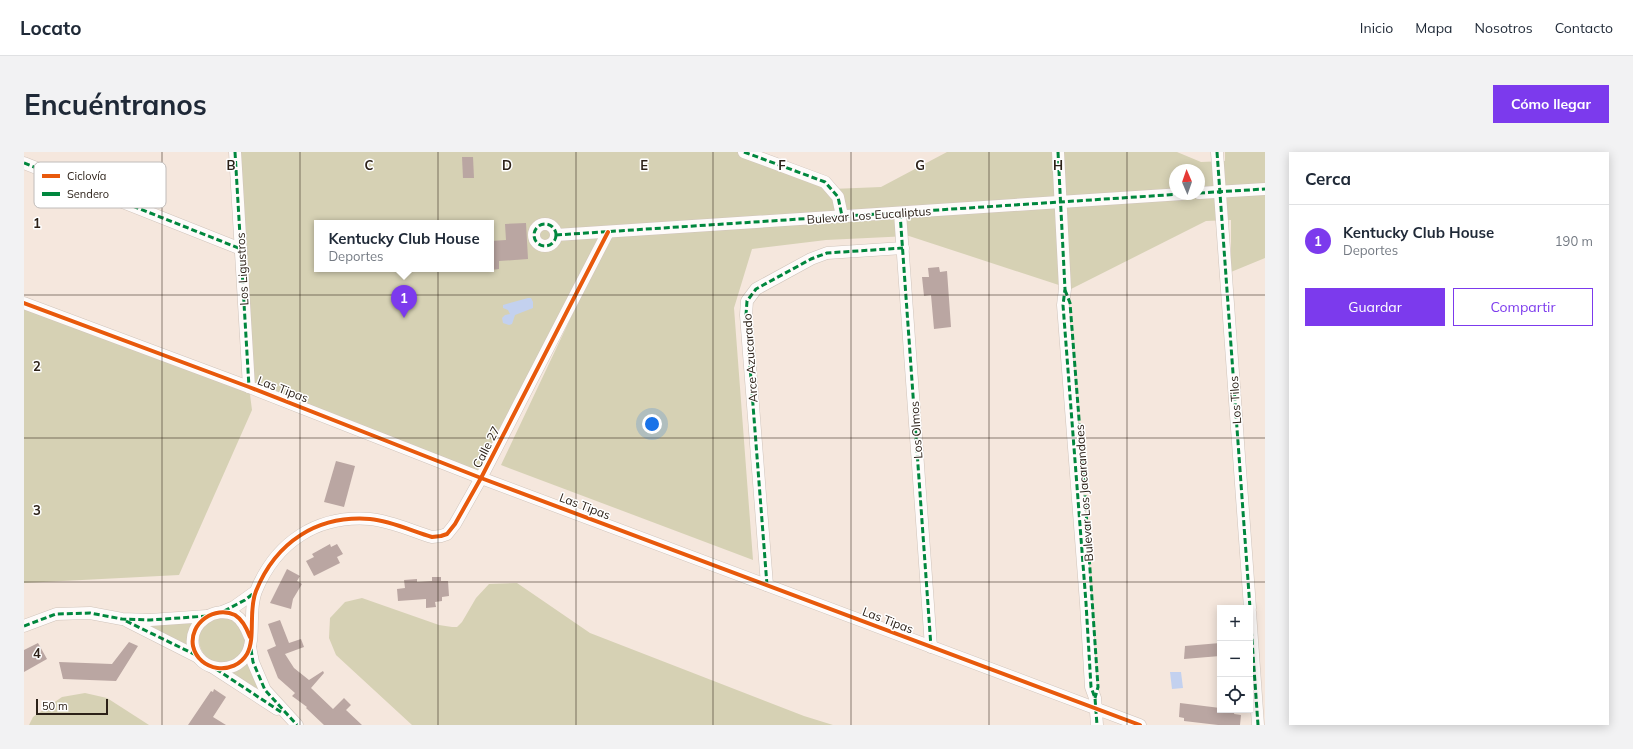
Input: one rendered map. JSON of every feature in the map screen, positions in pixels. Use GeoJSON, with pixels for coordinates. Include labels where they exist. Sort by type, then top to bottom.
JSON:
{"type":"FeatureCollection","features":[{"type":"Feature","properties":{"kind":"street","name":"Los Ligustros"},"geometry":{"type":"LineString","coordinates":[[235,152],[249,387]]}},
{"type":"Feature","properties":{"kind":"street"},"geometry":{"type":"LineString","coordinates":[[744,152],[825,182],[838,197],[842,216]]}},
{"type":"Feature","properties":{"kind":"street","name":"Bulevar Los Jacarandaes"},"geometry":{"type":"LineString","coordinates":[[1058,152],[1065,289],[1070,303],[1086,503],[1098,687],[1095,703],[1097,725]]}},
{"type":"Feature","properties":{"kind":"street","name":"Los Tilos"},"geometry":{"type":"LineString","coordinates":[[1217,152],[1250,605]]}},
{"type":"Feature","properties":{"kind":"street"},"geometry":{"type":"LineString","coordinates":[[24,163],[34,167]]}},
{"type":"Feature","properties":{"kind":"street"},"geometry":{"type":"LineString","coordinates":[[1205,193],[1265,189]]}},
{"type":"Feature","properties":{"kind":"street","name":"Bulevar Los Eucaliptus"},"geometry":{"type":"LineString","coordinates":[[556,235],[1169,195]]}},
{"type":"Feature","properties":{"kind":"street"},"geometry":{"type":"LineString","coordinates":[[138,208],[241,249]]}},
{"type":"Feature","properties":{"kind":"street","name":"Los Olmos"},"geometry":{"type":"LineString","coordinates":[[900,213],[931,646]]}},
{"type":"Feature","properties":{"kind":"street","name":"Calle 27"},"geometry":{"type":"LineString","coordinates":[[250,642],[255,592],[271,562],[288,544],[306,531],[325,523],[349,519],[372,519],[432,537],[447,534],[455,524],[481,478],[608,232]]}},
{"type":"Feature","properties":{"kind":"street","name":"Arce Azucarado"},"geometry":{"type":"LineString","coordinates":[[766,585],[746,301],[756,289],[811,259],[827,253],[903,248]]}},
{"type":"Feature","properties":{"kind":"street","name":"Las Tipas"},"geometry":{"type":"LineString","coordinates":[[24,302],[249,387],[481,478],[766,585],[931,646],[1095,703],[1140,725]]}},
{"type":"Feature","properties":{"kind":"street","name":"Calle 27"},"geometry":{"type":"LineString","coordinates":[[222,612],[245,600],[255,592]]}},
{"type":"Feature","properties":{"kind":"street"},"geometry":{"type":"LineString","coordinates":[[24,626],[56,614],[90,613],[122,619],[182,619],[207,616],[222,612],[235,615],[245,624],[253,662],[265,690],[286,715],[297,725]]}},
{"type":"Feature","properties":{"kind":"street"},"geometry":{"type":"LineString","coordinates":[[207,616],[198,624],[194,634],[193,646],[198,656],[205,664],[214,668],[286,715]]}},
{"type":"Feature","properties":{"kind":"street"},"geometry":{"type":"LineString","coordinates":[[122,619],[198,656]]}},
{"type":"Feature","properties":{"kind":"street"},"geometry":{"type":"LineString","coordinates":[[1252,641],[1258,725]]}},
{"type":"Feature","properties":{"kind":"street"},"geometry":{"type":"LineString","coordinates":[[214,668],[223,669],[232,667],[239,662],[246,656],[250,642]]}},
{"type":"Feature","properties":{"kind":"shaded area"},"geometry":{"type":"Polygon","coordinates":[[[235,152],[744,152],[832,189],[881,187],[947,152],[1177,152],[1201,162],[1225,161],[1225,152],[1265,152],[1265,258],[1231,272],[1231,220],[1206,221],[1071,289],[909,236],[826,240],[752,249],[734,308],[753,560],[501,465],[609,237],[481,478],[249,387],[252,410],[179,575],[24,583],[24,303],[249,386],[235,152]]]}},
{"type":"Feature","properties":{"kind":"shaded area"},"geometry":{"type":"Polygon","coordinates":[[[517,583],[590,633],[804,716],[833,725],[412,725],[336,655],[329,638],[330,618],[345,602],[362,598],[439,625],[457,627],[462,622],[476,598],[489,584],[517,583]]]}},
{"type":"Feature","properties":{"kind":"shaded area"},"geometry":{"type":"Polygon","coordinates":[[[227,617],[239,623],[244,631],[244,649],[239,657],[231,662],[217,663],[205,657],[200,649],[199,635],[205,623],[213,618],[227,617]]]}},
{"type":"Feature","properties":{"kind":"shaded area"},"geometry":{"type":"Polygon","coordinates":[[[194,622],[191,648],[145,624],[194,622]]]}},
{"type":"Feature","properties":{"kind":"shaded area"},"geometry":{"type":"Polygon","coordinates":[[[250,658],[267,699],[228,671],[250,658]]]}},
{"type":"Feature","properties":{"kind":"shaded area"},"geometry":{"type":"Polygon","coordinates":[[[85,693],[107,698],[149,725],[29,725],[33,717],[62,697],[85,693]]]}},
{"type":"Feature","properties":{"kind":"water"},"geometry":{"type":"Polygon","coordinates":[[[531,298],[533,302],[533,308],[515,315],[512,324],[509,325],[503,323],[502,318],[505,315],[510,314],[508,310],[503,308],[503,305],[531,298]]]}},
{"type":"Feature","properties":{"kind":"water"},"geometry":{"type":"Polygon","coordinates":[[[1170,672],[1181,672],[1183,688],[1172,689],[1170,672]]]}},
{"type":"Feature","properties":{"kind":"building"},"geometry":{"type":"Polygon","coordinates":[[[462,157],[473,157],[474,178],[463,178],[462,157]]]}},
{"type":"Feature","properties":{"kind":"building"},"geometry":{"type":"Polygon","coordinates":[[[526,223],[528,259],[499,261],[499,269],[494,270],[494,241],[506,240],[505,224],[526,223]]]}},
{"type":"Feature","properties":{"kind":"building"},"geometry":{"type":"Polygon","coordinates":[[[939,267],[940,272],[947,271],[951,327],[934,329],[931,295],[924,296],[922,277],[929,277],[928,268],[939,267]]]}},
{"type":"Feature","properties":{"kind":"building"},"geometry":{"type":"Polygon","coordinates":[[[336,461],[355,466],[344,507],[324,502],[336,461]]]}},
{"type":"Feature","properties":{"kind":"building"},"geometry":{"type":"Polygon","coordinates":[[[330,544],[331,547],[337,544],[343,554],[337,557],[340,563],[314,576],[306,561],[314,557],[312,554],[330,544]]]}},
{"type":"Feature","properties":{"kind":"building"},"geometry":{"type":"Polygon","coordinates":[[[287,569],[300,576],[297,581],[302,584],[293,599],[291,609],[270,603],[287,569]]]}},
{"type":"Feature","properties":{"kind":"building"},"geometry":{"type":"Polygon","coordinates":[[[432,577],[441,577],[441,581],[448,581],[449,596],[442,597],[442,601],[435,602],[436,607],[426,608],[426,599],[398,601],[397,589],[405,588],[404,580],[417,579],[417,582],[432,581],[432,577]]]}},
{"type":"Feature","properties":{"kind":"building"},"geometry":{"type":"Polygon","coordinates":[[[280,620],[289,643],[301,639],[304,647],[285,654],[294,668],[309,680],[323,671],[324,673],[311,688],[333,709],[344,698],[351,705],[346,710],[362,725],[324,725],[306,708],[307,707],[292,696],[295,693],[278,678],[267,650],[276,646],[268,624],[280,620]]]}},
{"type":"Feature","properties":{"kind":"building"},"geometry":{"type":"Polygon","coordinates":[[[129,642],[138,646],[116,681],[63,679],[59,662],[112,664],[129,642]]]}},
{"type":"Feature","properties":{"kind":"building"},"geometry":{"type":"Polygon","coordinates":[[[38,643],[47,659],[24,672],[24,650],[38,643]]]}},
{"type":"Feature","properties":{"kind":"building"},"geometry":{"type":"Polygon","coordinates":[[[1217,643],[1217,656],[1184,659],[1185,646],[1217,643]]]}},
{"type":"Feature","properties":{"kind":"building"},"geometry":{"type":"Polygon","coordinates":[[[214,689],[226,697],[213,717],[226,725],[188,725],[211,691],[213,692],[214,689]]]}},
{"type":"Feature","properties":{"kind":"building"},"geometry":{"type":"Polygon","coordinates":[[[1180,703],[1217,708],[1217,713],[1234,713],[1241,715],[1240,725],[1218,725],[1184,721],[1184,718],[1179,717],[1180,703]]]}},
{"type":"Feature","properties":{"kind":"marked path"},"geometry":{"type":"LineString","coordinates":[[235,152],[249,387]]}},
{"type":"Feature","properties":{"kind":"marked path"},"geometry":{"type":"LineString","coordinates":[[744,152],[825,182],[838,197],[842,216]]}},
{"type":"Feature","properties":{"kind":"marked path"},"geometry":{"type":"LineString","coordinates":[[1058,152],[1065,289],[1063,305],[1091,687],[1095,698],[1097,725]]}},
{"type":"Feature","properties":{"kind":"marked path"},"geometry":{"type":"LineString","coordinates":[[1217,152],[1250,605]]}},
{"type":"Feature","properties":{"kind":"marked path"},"geometry":{"type":"LineString","coordinates":[[24,163],[34,167]]}},
{"type":"Feature","properties":{"kind":"marked path"},"geometry":{"type":"LineString","coordinates":[[1205,193],[1265,189]]}},
{"type":"Feature","properties":{"kind":"marked path"},"geometry":{"type":"LineString","coordinates":[[556,235],[1169,195]]}},
{"type":"Feature","properties":{"kind":"marked path"},"geometry":{"type":"LineString","coordinates":[[138,208],[241,249]]}},
{"type":"Feature","properties":{"kind":"marked path"},"geometry":{"type":"LineString","coordinates":[[900,213],[931,647]]}},
{"type":"Feature","properties":{"kind":"marked path"},"geometry":{"type":"LineString","coordinates":[[541,224],[549,224],[556,231],[556,235],[556,239],[549,246],[541,246],[534,239],[534,231],[541,224]]}},
{"type":"Feature","properties":{"kind":"marked path"},"geometry":{"type":"LineString","coordinates":[[767,585],[746,315],[747,301],[756,289],[811,259],[827,253],[903,248]]}},
{"type":"Feature","properties":{"kind":"marked path"},"geometry":{"type":"LineString","coordinates":[[1065,290],[1070,303],[1085,496],[1098,687],[1095,698]]}},
{"type":"Feature","properties":{"kind":"marked path"},"geometry":{"type":"LineString","coordinates":[[224,611],[245,600],[254,593]]}},
{"type":"Feature","properties":{"kind":"marked path"},"geometry":{"type":"LineString","coordinates":[[24,626],[56,614],[90,613],[122,619],[150,620],[207,616]]}},
{"type":"Feature","properties":{"kind":"marked path"},"geometry":{"type":"LineString","coordinates":[[126,621],[198,656]]}},
{"type":"Feature","properties":{"kind":"marked path"},"geometry":{"type":"LineString","coordinates":[[1252,641],[1258,725]]}},
{"type":"Feature","properties":{"kind":"marked path"},"geometry":{"type":"LineString","coordinates":[[251,649],[253,662],[265,690],[297,725]]}},
{"type":"Feature","properties":{"kind":"marked path"},"geometry":{"type":"LineString","coordinates":[[216,669],[281,712]]}},
{"type":"Feature","properties":{"kind":"cycle path"},"geometry":{"type":"LineString","coordinates":[[250,637],[248,631],[238,617],[219,612],[212,614],[199,623],[195,630],[193,646],[197,655],[209,666],[226,668],[234,666],[241,661],[247,654],[250,647],[252,607],[256,591],[264,574],[287,546],[301,535],[316,527],[351,519],[370,519],[394,524],[432,537],[447,534],[455,524],[481,478],[608,232]]}},
{"type":"Feature","properties":{"kind":"cycle path"},"geometry":{"type":"LineString","coordinates":[[24,303],[249,387],[481,478],[1140,725]]}},
{"type":"Feature","properties":{"kind":"place","name":"Kentucky Club House"},"geometry":{"type":"Point","coordinates":[404,318]}}]}
